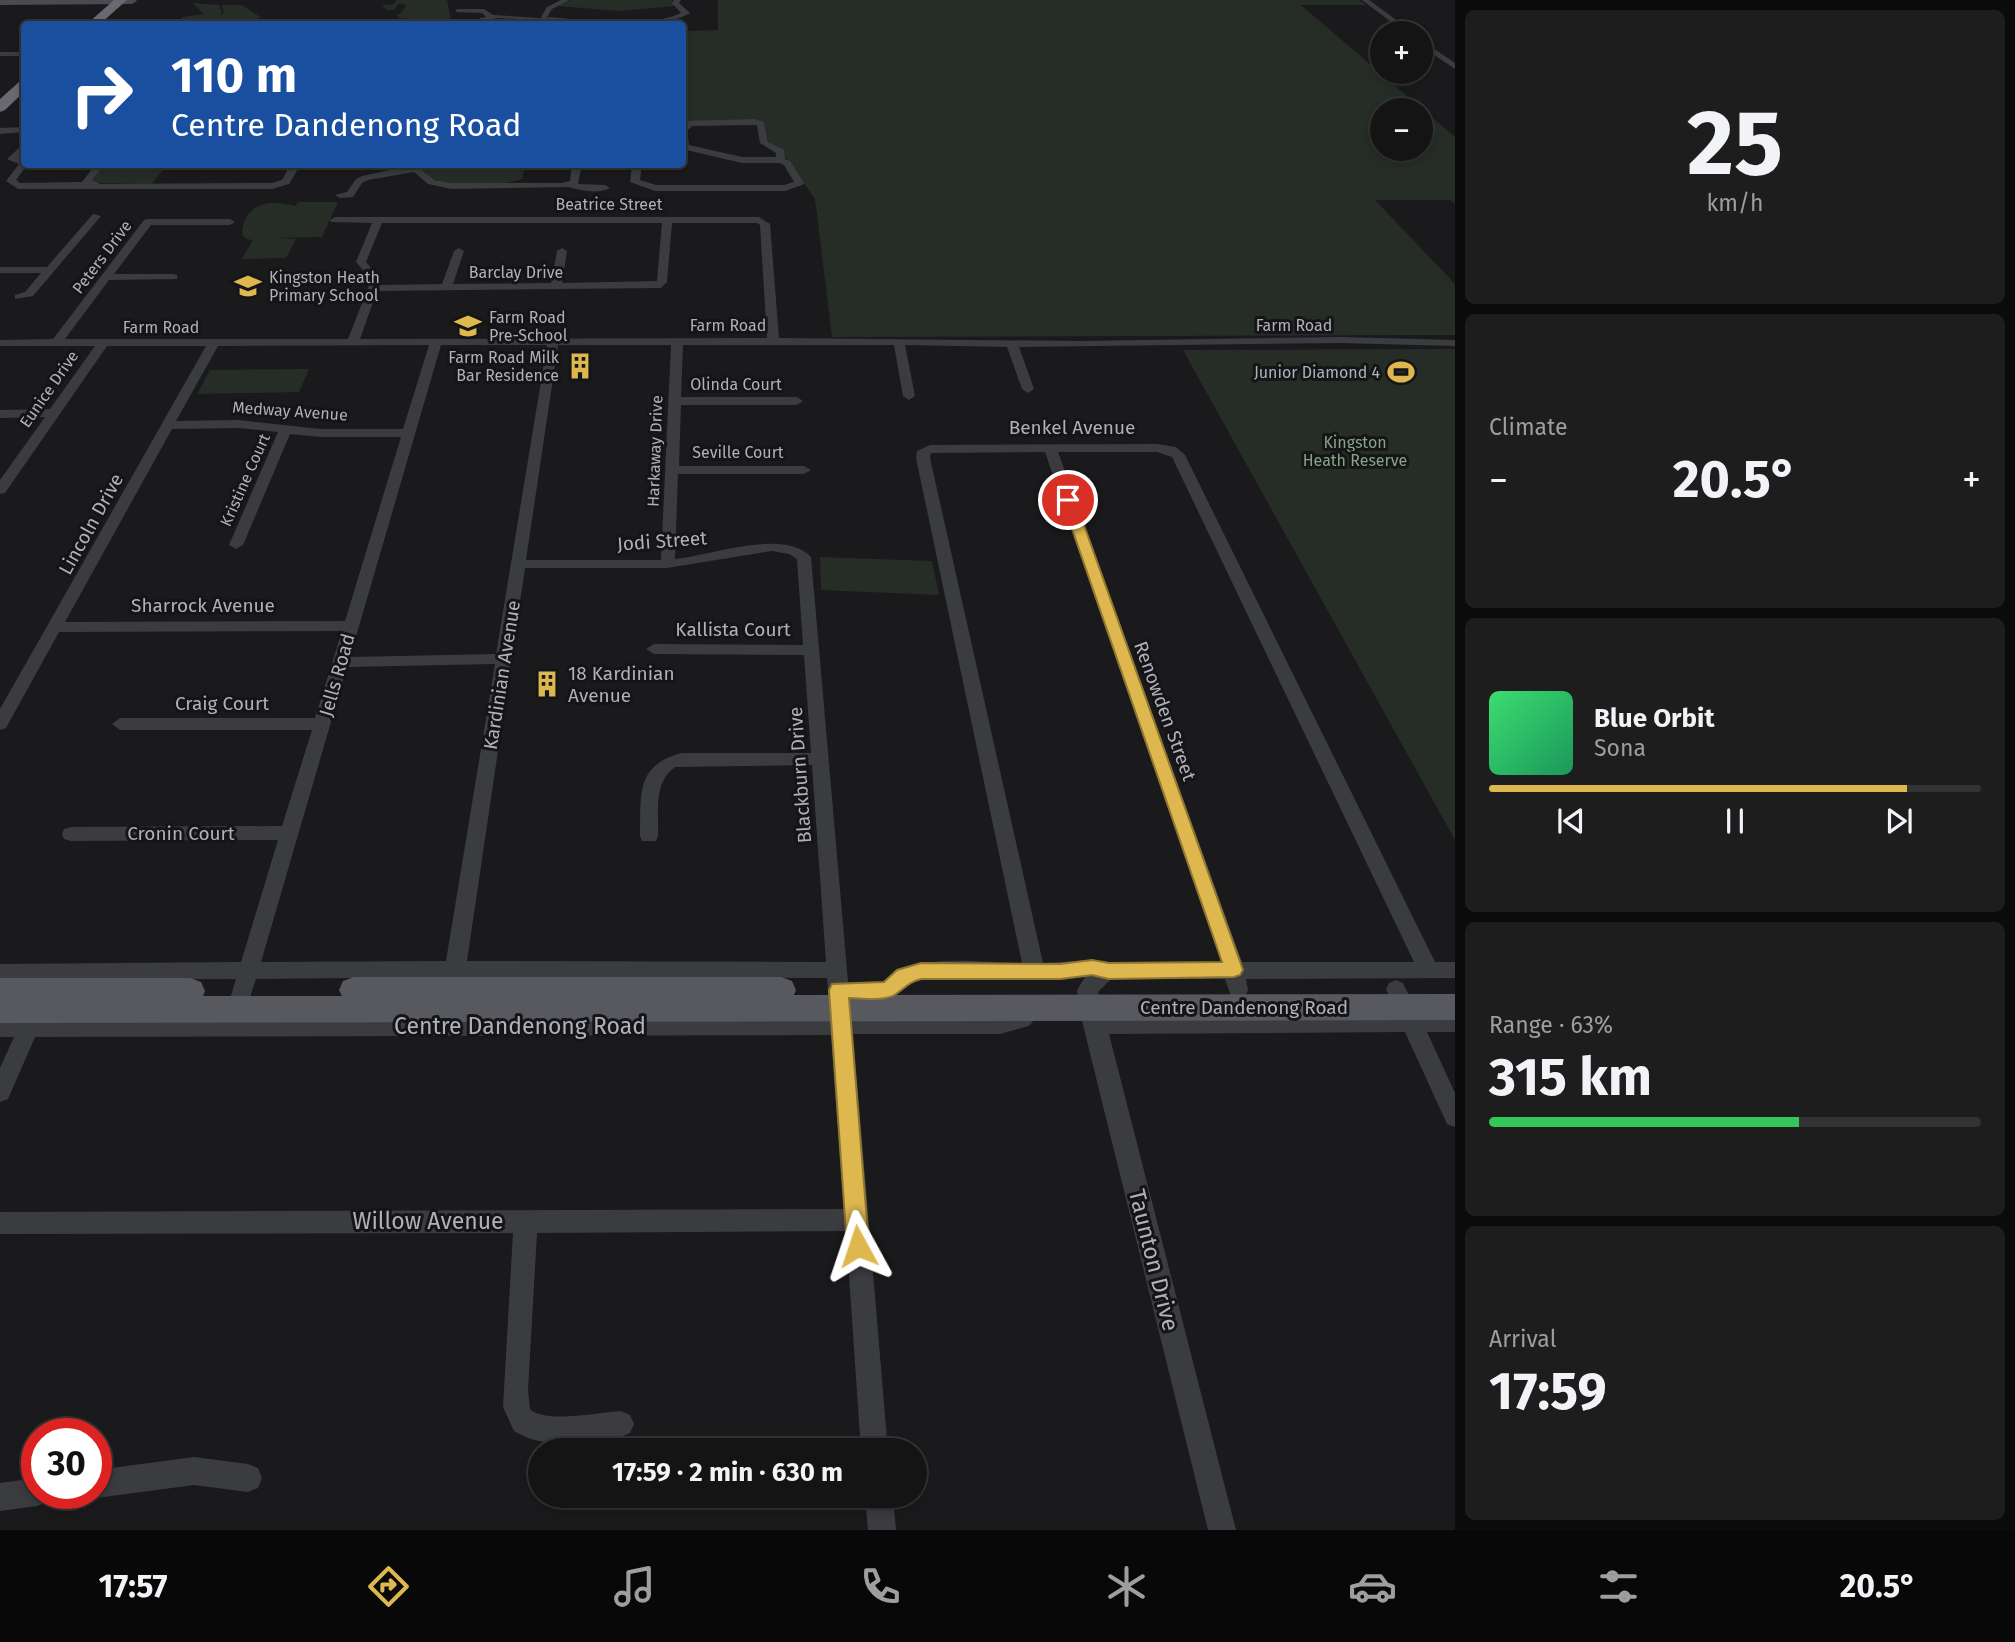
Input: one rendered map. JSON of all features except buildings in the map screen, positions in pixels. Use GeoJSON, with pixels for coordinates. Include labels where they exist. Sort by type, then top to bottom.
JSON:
{"type":"FeatureCollection","features":[{"type":"Feature","properties":{"kind":"highway"},"geometry":{"type":"LineString","coordinates":[[97,21],[127,1]]}},
{"type":"Feature","properties":{"kind":"highway"},"geometry":{"type":"LineString","coordinates":[[109,21],[127,1]]}},
{"type":"Feature","properties":{"kind":"highway"},"geometry":{"type":"LineString","coordinates":[[0,107],[21,88]]}},
{"type":"Feature","properties":{"kind":"main road","name":"Centre Dandenong Road"},"geometry":{"type":"LineString","coordinates":[[0,1010],[36,1010],[243,990],[452,989],[839,998],[1034,1008],[1236,979],[1404,1006],[1455,989]]}},
{"type":"Feature","properties":{"kind":"main road","name":"Centre Dandenong Road"},"geometry":{"type":"LineString","coordinates":[[839,998],[888,990],[1455,1007]]}},
{"type":"Feature","properties":{"kind":"main road","name":"Centre Dandenong Road"},"geometry":{"type":"LineString","coordinates":[[0,991],[36,1010]]}},
{"type":"Feature","properties":{"kind":"street"},"geometry":{"type":"LineString","coordinates":[[542,20],[556,4],[567,0]]}},
{"type":"Feature","properties":{"kind":"street"},"geometry":{"type":"LineString","coordinates":[[650,21],[684,19],[685,13],[675,3],[678,0]]}},
{"type":"Feature","properties":{"kind":"street"},"geometry":{"type":"LineString","coordinates":[[1365,0],[1394,21]]}},
{"type":"Feature","properties":{"kind":"street"},"geometry":{"type":"LineString","coordinates":[[0,2],[127,1]]}},
{"type":"Feature","properties":{"kind":"street"},"geometry":{"type":"LineString","coordinates":[[547,2],[556,4]]}},
{"type":"Feature","properties":{"kind":"street"},"geometry":{"type":"LineString","coordinates":[[457,11],[484,11],[491,17]]}},
{"type":"Feature","properties":{"kind":"street"},"geometry":{"type":"LineString","coordinates":[[483,21],[491,17],[566,21]]}},
{"type":"Feature","properties":{"kind":"street"},"geometry":{"type":"LineString","coordinates":[[1433,51],[1455,67]]}},
{"type":"Feature","properties":{"kind":"street"},"geometry":{"type":"LineString","coordinates":[[0,54],[21,54]]}},
{"type":"Feature","properties":{"kind":"street"},"geometry":{"type":"LineString","coordinates":[[686,126],[696,122],[759,123],[764,143],[781,152],[780,160]]}},
{"type":"Feature","properties":{"kind":"street"},"geometry":{"type":"LineString","coordinates":[[0,129],[21,129]]}},
{"type":"Feature","properties":{"kind":"street"},"geometry":{"type":"LineString","coordinates":[[637,168],[635,182],[641,186],[673,188],[685,200],[699,188],[795,186],[799,183],[787,163],[780,160],[742,160],[686,146]]}},
{"type":"Feature","properties":{"kind":"street"},"geometry":{"type":"LineString","coordinates":[[19,151],[12,159],[21,163]]}},
{"type":"Feature","properties":{"kind":"street"},"geometry":{"type":"LineString","coordinates":[[18,186],[11,181],[21,168]]}},
{"type":"Feature","properties":{"kind":"street"},"geometry":{"type":"LineString","coordinates":[[88,184],[87,180],[98,168]]}},
{"type":"Feature","properties":{"kind":"street"},"geometry":{"type":"LineString","coordinates":[[0,188],[71,187],[88,184],[100,187],[272,186],[286,182],[293,168]]}},
{"type":"Feature","properties":{"kind":"street"},"geometry":{"type":"LineString","coordinates":[[346,196],[365,178],[416,169],[425,178],[443,186],[569,184],[574,183],[576,168]]}},
{"type":"Feature","properties":{"kind":"street"},"geometry":{"type":"LineString","coordinates":[[569,184],[580,188],[605,188]]}},
{"type":"Feature","properties":{"kind":"street","name":"Beatrice Street"},"geometry":{"type":"LineString","coordinates":[[335,220],[667,220],[684,215],[764,222],[773,341]]}},
{"type":"Feature","properties":{"kind":"street"},"geometry":{"type":"LineString","coordinates":[[19,297],[29,294],[96,216]]}},
{"type":"Feature","properties":{"kind":"street"},"geometry":{"type":"LineString","coordinates":[[353,341],[374,288],[374,278],[361,262],[378,220]]}},
{"type":"Feature","properties":{"kind":"street","name":"Barclay Drive"},"geometry":{"type":"LineString","coordinates":[[374,288],[661,288],[667,220]]}},
{"type":"Feature","properties":{"kind":"street","name":"Peters Drive"},"geometry":{"type":"LineString","coordinates":[[57,343],[148,222],[230,222]]}},
{"type":"Feature","properties":{"kind":"street"},"geometry":{"type":"LineString","coordinates":[[446,288],[459,251]]}},
{"type":"Feature","properties":{"kind":"street"},"geometry":{"type":"LineString","coordinates":[[556,288],[562,251]]}},
{"type":"Feature","properties":{"kind":"street"},"geometry":{"type":"LineString","coordinates":[[0,270],[50,270]]}},
{"type":"Feature","properties":{"kind":"street"},"geometry":{"type":"LineString","coordinates":[[107,277],[173,277]]}},
{"type":"Feature","properties":{"kind":"street","name":"Jells Road"},"geometry":{"type":"LineString","coordinates":[[243,990],[436,341]]}},
{"type":"Feature","properties":{"kind":"street","name":"Kardinian Avenue"},"geometry":{"type":"LineString","coordinates":[[452,989],[553,341]]}},
{"type":"Feature","properties":{"kind":"street","name":"Harkaway Drive"},"geometry":{"type":"LineString","coordinates":[[668,563],[677,341]]}},
{"type":"Feature","properties":{"kind":"street","name":"Lincoln Drive"},"geometry":{"type":"LineString","coordinates":[[0,724],[214,342]]}},
{"type":"Feature","properties":{"kind":"street","name":"Farm Road"},"geometry":{"type":"LineString","coordinates":[[0,343],[1455,342]]}},
{"type":"Feature","properties":{"kind":"street","name":"Eunice Drive"},"geometry":{"type":"LineString","coordinates":[[0,489],[103,343]]}},
{"type":"Feature","properties":{"kind":"street"},"geometry":{"type":"LineString","coordinates":[[899,343],[909,396]]}},
{"type":"Feature","properties":{"kind":"street"},"geometry":{"type":"LineString","coordinates":[[1012,344],[1028,389]]}},
{"type":"Feature","properties":{"kind":"street","name":"Olinda Court"},"geometry":{"type":"LineString","coordinates":[[675,401],[797,401]]}},
{"type":"Feature","properties":{"kind":"street"},"geometry":{"type":"LineString","coordinates":[[0,414],[53,413]]}},
{"type":"Feature","properties":{"kind":"street","name":"Medway Avenue"},"geometry":{"type":"LineString","coordinates":[[169,425],[239,424],[320,433],[409,433]]}},
{"type":"Feature","properties":{"kind":"street","name":"Kristine Court"},"geometry":{"type":"LineString","coordinates":[[236,545],[286,429]]}},
{"type":"Feature","properties":{"kind":"street","name":"Benkel Avenue"},"geometry":{"type":"LineString","coordinates":[[1034,971],[922,456],[925,451],[934,448],[1157,448],[1171,450],[1178,455],[1428,969]]}},
{"type":"Feature","properties":{"kind":"street","name":"Renowden Street"},"geometry":{"type":"LineString","coordinates":[[1050,448],[1236,979]]}},
{"type":"Feature","properties":{"kind":"street","name":"Seville Court"},"geometry":{"type":"LineString","coordinates":[[672,470],[804,470]]}},
{"type":"Feature","properties":{"kind":"street","name":"Jodi Street"},"geometry":{"type":"LineString","coordinates":[[520,564],[668,563],[769,548],[787,549],[804,557]]}},
{"type":"Feature","properties":{"kind":"street","name":"Blackburn Drive"},"geometry":{"type":"LineString","coordinates":[[804,557],[874,1438]]}},
{"type":"Feature","properties":{"kind":"street","name":"Sharrock Avenue"},"geometry":{"type":"LineString","coordinates":[[55,627],[352,626]]}},
{"type":"Feature","properties":{"kind":"street","name":"Kallista Court"},"geometry":{"type":"LineString","coordinates":[[654,649],[812,650]]}},
{"type":"Feature","properties":{"kind":"street"},"geometry":{"type":"LineString","coordinates":[[341,662],[504,659]]}},
{"type":"Feature","properties":{"kind":"street","name":"Craig Court"},"geometry":{"type":"LineString","coordinates":[[120,724],[323,723]]}},
{"type":"Feature","properties":{"kind":"street"},"geometry":{"type":"LineString","coordinates":[[649,836],[652,780],[656,769],[666,763],[682,759],[821,759]]}},
{"type":"Feature","properties":{"kind":"street","name":"Cronin Court"},"geometry":{"type":"LineString","coordinates":[[71,834],[291,832]]}},
{"type":"Feature","properties":{"kind":"street","name":"Centre Dandenong Road"},"geometry":{"type":"LineString","coordinates":[[888,990],[903,976],[921,971],[1060,972],[1092,968],[1095,998]]}},
{"type":"Feature","properties":{"kind":"street","name":"Centre Dandenong Road"},"geometry":{"type":"LineString","coordinates":[[1236,979],[1428,969],[1455,970]]}},
{"type":"Feature","properties":{"kind":"street","name":"Centre Dandenong Road"},"geometry":{"type":"LineString","coordinates":[[0,972],[243,990]]}},
{"type":"Feature","properties":{"kind":"street","name":"Centre Dandenong Road"},"geometry":{"type":"LineString","coordinates":[[0,1028],[36,1010],[839,998]]}},
{"type":"Feature","properties":{"kind":"street","name":"Taunton Drive"},"geometry":{"type":"LineString","coordinates":[[1095,998],[1222,1530]]}},
{"type":"Feature","properties":{"kind":"street"},"geometry":{"type":"LineString","coordinates":[[1404,1006],[1455,1117]]}},
{"type":"Feature","properties":{"kind":"street","name":"Centre Dandenong Road"},"geometry":{"type":"LineString","coordinates":[[1404,1006],[1455,1023]]}},
{"type":"Feature","properties":{"kind":"street"},"geometry":{"type":"LineString","coordinates":[[0,1091],[36,1010]]}},
{"type":"Feature","properties":{"kind":"street","name":"Willow Avenue"},"geometry":{"type":"LineString","coordinates":[[0,1223],[856,1220]]}},
{"type":"Feature","properties":{"kind":"street"},"geometry":{"type":"LineString","coordinates":[[526,1221],[515,1390],[515,1402],[521,1420],[528,1426],[546,1429],[621,1423]]}},
{"type":"Feature","properties":{"kind":"street"},"geometry":{"type":"LineString","coordinates":[[112,1482],[194,1471],[248,1478]]}},
{"type":"Feature","properties":{"kind":"street"},"geometry":{"type":"LineString","coordinates":[[0,1497],[21,1494]]}},
{"type":"Feature","properties":{"kind":"street"},"geometry":{"type":"LineString","coordinates":[[880,1508],[882,1530]]}},
{"type":"Feature","properties":{"kind":"green space"},"geometry":{"type":"Polygon","coordinates":[[[397,0],[447,0],[451,21],[400,19],[396,15],[402,12],[406,5],[399,3],[394,10],[387,10],[382,5],[394,4],[397,0]]]}},
{"type":"Feature","properties":{"kind":"green space"},"geometry":{"type":"Polygon","coordinates":[[[572,0],[672,0],[675,6],[620,11],[557,6],[572,0]]]}},
{"type":"Feature","properties":{"kind":"green space"},"geometry":{"type":"Polygon","coordinates":[[[718,0],[1359,0],[1366,5],[1301,5],[1370,64],[1370,84],[1393,84],[1410,98],[1370,98],[1370,161],[1433,161],[1433,118],[1455,137],[1455,204],[1451,200],[1375,200],[1455,284],[1455,335],[832,337],[815,199],[787,159],[769,144],[764,122],[686,121],[686,31],[718,30],[718,0]]]}},
{"type":"Feature","properties":{"kind":"green space"},"geometry":{"type":"Polygon","coordinates":[[[193,3],[219,5],[222,12],[219,16],[224,13],[222,5],[242,5],[260,17],[258,21],[181,19],[203,14],[193,3]]]}},
{"type":"Feature","properties":{"kind":"green space"},"geometry":{"type":"Polygon","coordinates":[[[102,168],[165,168],[152,184],[91,183],[102,168]]]}},
{"type":"Feature","properties":{"kind":"green space"},"geometry":{"type":"Polygon","coordinates":[[[524,168],[522,179],[484,185],[440,181],[420,169],[524,168]]]}},
{"type":"Feature","properties":{"kind":"green space"},"geometry":{"type":"Polygon","coordinates":[[[298,202],[338,202],[322,237],[275,238],[296,239],[286,258],[242,259],[253,240],[246,239],[242,234],[247,216],[267,204],[295,206],[298,202]]]}},
{"type":"Feature","properties":{"kind":"green space","name":"Kingston Heath Reserve"},"geometry":{"type":"Polygon","coordinates":[[[1455,349],[1455,840],[1183,350],[1455,349]]]}},
{"type":"Feature","properties":{"kind":"green space"},"geometry":{"type":"Polygon","coordinates":[[[309,369],[299,392],[197,394],[210,370],[309,369]]]}},
{"type":"Feature","properties":{"kind":"green space"},"geometry":{"type":"Polygon","coordinates":[[[820,557],[932,561],[939,595],[821,590],[820,557]]]}},
{"type":"Feature","properties":{"kind":"place","name":"Kingston Heath Primary School"},"geometry":{"type":"Point","coordinates":[248,286]}},
{"type":"Feature","properties":{"kind":"place","name":"Farm Road Pre-School"},"geometry":{"type":"Point","coordinates":[468,326]}},
{"type":"Feature","properties":{"kind":"place","name":"Farm Road Milk Bar Residence"},"geometry":{"type":"Point","coordinates":[580,366]}},
{"type":"Feature","properties":{"kind":"place","name":"Junior Diamond 4"},"geometry":{"type":"Point","coordinates":[1401,372]}},
{"type":"Feature","properties":{"kind":"place","name":"18 Kardinian Avenue"},"geometry":{"type":"Point","coordinates":[547,684]}},
{"type":"Feature","properties":{"kind":"route"},"geometry":{"type":"LineString","coordinates":[[858,1246],[839,990],[888,990],[903,976],[921,971],[1060,972],[1082,968],[1109,971],[1234,970],[1068,500]]}}]}
